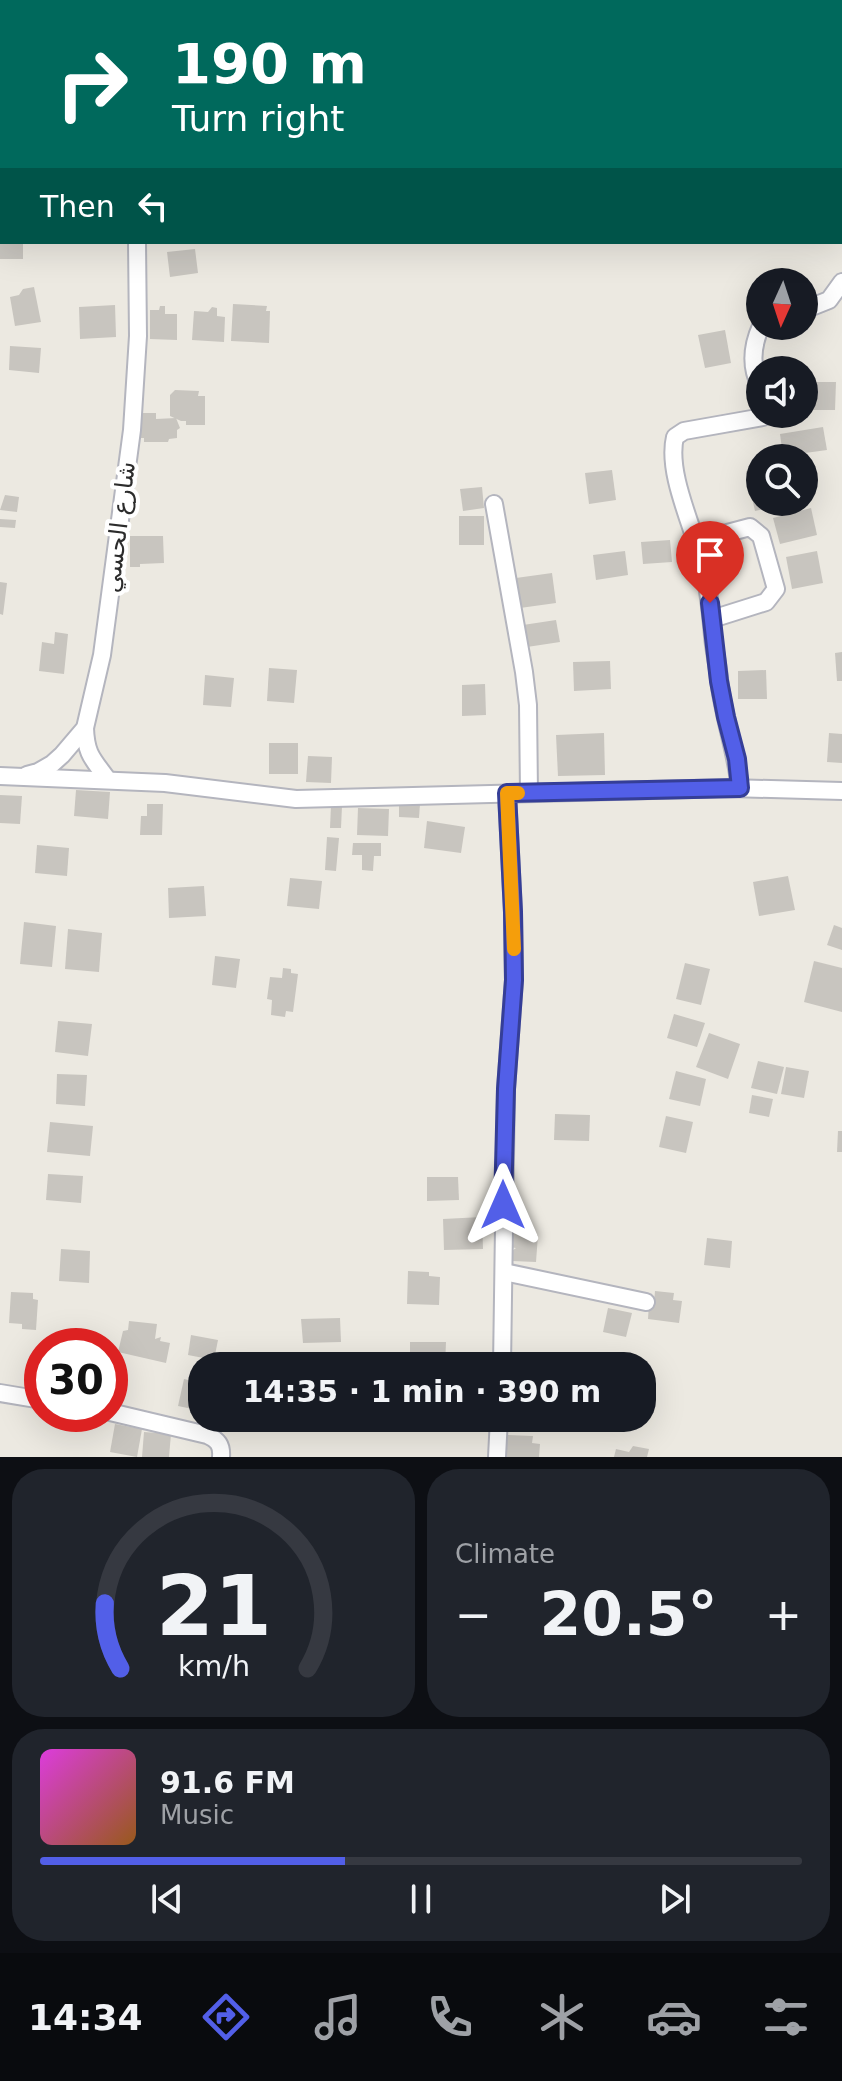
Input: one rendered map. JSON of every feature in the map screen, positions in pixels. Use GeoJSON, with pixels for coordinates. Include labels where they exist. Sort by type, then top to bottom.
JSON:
{"type":"FeatureCollection","features":[{"type":"Feature","properties":{"kind":"street","name":"شارع الحسي"},"geometry":{"type":"LineString","coordinates":[[21,777],[52,764],[85,728],[106,630],[132,430],[138,336],[137,244]]}},
{"type":"Feature","properties":{"kind":"street"},"geometry":{"type":"LineString","coordinates":[[818,304],[829,300],[842,282]]}},
{"type":"Feature","properties":{"kind":"street"},"geometry":{"type":"LineString","coordinates":[[740,788],[737,759],[719,681],[708,586],[672,456],[675,437],[684,431],[746,420]]}},
{"type":"Feature","properties":{"kind":"street"},"geometry":{"type":"LineString","coordinates":[[494,504],[526,683],[529,793]]}},
{"type":"Feature","properties":{"kind":"street"},"geometry":{"type":"LineString","coordinates":[[697,541],[750,527],[761,536],[776,589],[766,602],[712,619]]}},
{"type":"Feature","properties":{"kind":"street"},"geometry":{"type":"LineString","coordinates":[[85,728],[91,759],[108,780]]}},
{"type":"Feature","properties":{"kind":"street"},"geometry":{"type":"LineString","coordinates":[[0,776],[165,783],[296,799],[740,788],[842,791]]}},
{"type":"Feature","properties":{"kind":"street"},"geometry":{"type":"LineString","coordinates":[[502,1352],[505,1104],[514,980],[507,793]]}},
{"type":"Feature","properties":{"kind":"street"},"geometry":{"type":"LineString","coordinates":[[504,1272],[646,1302]]}},
{"type":"Feature","properties":{"kind":"street"},"geometry":{"type":"LineString","coordinates":[[0,1393],[24,1397]]}},
{"type":"Feature","properties":{"kind":"street"},"geometry":{"type":"LineString","coordinates":[[128,1416],[207,1435],[219,1443],[221,1457]]}},
{"type":"Feature","properties":{"kind":"street"},"geometry":{"type":"LineString","coordinates":[[497,1457],[498,1432]]}},
{"type":"Feature","properties":{"kind":"building"},"geometry":{"type":"Polygon","coordinates":[[[0,244],[23,244],[23,259],[0,259],[0,244]]]}},
{"type":"Feature","properties":{"kind":"building"},"geometry":{"type":"Polygon","coordinates":[[[195,249],[198,273],[170,277],[167,252],[195,249]]]}},
{"type":"Feature","properties":{"kind":"building"},"geometry":{"type":"Polygon","coordinates":[[[34,287],[41,322],[15,326],[10,297],[34,287]]]}},
{"type":"Feature","properties":{"kind":"building"},"geometry":{"type":"Polygon","coordinates":[[[233,304],[267,306],[266,311],[270,311],[269,343],[231,341],[233,304]]]}},
{"type":"Feature","properties":{"kind":"building"},"geometry":{"type":"Polygon","coordinates":[[[115,305],[116,337],[80,339],[79,307],[115,305]]]}},
{"type":"Feature","properties":{"kind":"building"},"geometry":{"type":"Polygon","coordinates":[[[160,306],[165,306],[165,314],[177,314],[177,340],[150,339],[150,310],[159,310],[160,306]]]}},
{"type":"Feature","properties":{"kind":"building"},"geometry":{"type":"Polygon","coordinates":[[[212,307],[217,308],[217,316],[225,317],[224,342],[192,340],[194,311],[208,312],[212,307]]]}},
{"type":"Feature","properties":{"kind":"building"},"geometry":{"type":"Polygon","coordinates":[[[725,330],[731,363],[705,368],[698,335],[725,330]]]}},
{"type":"Feature","properties":{"kind":"building"},"geometry":{"type":"Polygon","coordinates":[[[10,346],[41,348],[39,373],[9,370],[10,346]]]}},
{"type":"Feature","properties":{"kind":"building"},"geometry":{"type":"Polygon","coordinates":[[[818,382],[836,382],[835,410],[818,410],[818,382]]]}},
{"type":"Feature","properties":{"kind":"building"},"geometry":{"type":"Polygon","coordinates":[[[175,390],[199,391],[198,396],[205,396],[205,425],[186,425],[186,421],[170,416],[170,395],[175,390]]]}},
{"type":"Feature","properties":{"kind":"building"},"geometry":{"type":"Polygon","coordinates":[[[143,410],[143,413],[156,413],[156,419],[176,418],[180,428],[177,438],[168,442],[144,442],[144,438],[134,438],[135,412],[143,410]]]}},
{"type":"Feature","properties":{"kind":"building"},"geometry":{"type":"Polygon","coordinates":[[[823,427],[827,450],[818,451],[818,444],[781,444],[780,434],[823,427]]]}},
{"type":"Feature","properties":{"kind":"building"},"geometry":{"type":"Polygon","coordinates":[[[612,470],[616,500],[589,504],[585,473],[612,470]]]}},
{"type":"Feature","properties":{"kind":"building"},"geometry":{"type":"Polygon","coordinates":[[[482,487],[484,508],[463,511],[460,489],[482,487]]]}},
{"type":"Feature","properties":{"kind":"building"},"geometry":{"type":"Polygon","coordinates":[[[5,495],[19,497],[17,512],[0,510],[5,495]]]}},
{"type":"Feature","properties":{"kind":"building"},"geometry":{"type":"Polygon","coordinates":[[[459,516],[484,516],[484,545],[459,545],[459,516]]]}},
{"type":"Feature","properties":{"kind":"building"},"geometry":{"type":"Polygon","coordinates":[[[813,516],[817,535],[780,544],[773,518],[813,516]]]}},
{"type":"Feature","properties":{"kind":"building"},"geometry":{"type":"Polygon","coordinates":[[[0,519],[16,520],[15,528],[0,527],[0,519]]]}},
{"type":"Feature","properties":{"kind":"building"},"geometry":{"type":"Polygon","coordinates":[[[130,536],[163,536],[164,563],[130,567],[130,536]]]}},
{"type":"Feature","properties":{"kind":"building"},"geometry":{"type":"Polygon","coordinates":[[[670,540],[672,562],[643,564],[641,542],[670,540]]]}},
{"type":"Feature","properties":{"kind":"building"},"geometry":{"type":"Polygon","coordinates":[[[739,540],[741,567],[715,570],[712,543],[739,540]]]}},
{"type":"Feature","properties":{"kind":"building"},"geometry":{"type":"Polygon","coordinates":[[[625,551],[628,575],[596,580],[593,555],[625,551]]]}},
{"type":"Feature","properties":{"kind":"building"},"geometry":{"type":"Polygon","coordinates":[[[817,551],[823,583],[792,589],[786,557],[817,551]]]}},
{"type":"Feature","properties":{"kind":"building"},"geometry":{"type":"Polygon","coordinates":[[[552,573],[556,603],[520,608],[516,578],[552,573]]]}},
{"type":"Feature","properties":{"kind":"building"},"geometry":{"type":"Polygon","coordinates":[[[0,582],[7,583],[3,615],[0,614],[0,582]]]}},
{"type":"Feature","properties":{"kind":"building"},"geometry":{"type":"Polygon","coordinates":[[[556,620],[560,642],[527,647],[523,625],[556,620]]]}},
{"type":"Feature","properties":{"kind":"building"},"geometry":{"type":"Polygon","coordinates":[[[55,632],[68,634],[64,674],[39,671],[42,642],[54,644],[55,632]]]}},
{"type":"Feature","properties":{"kind":"building"},"geometry":{"type":"Polygon","coordinates":[[[842,652],[842,681],[837,681],[835,653],[842,652]]]}},
{"type":"Feature","properties":{"kind":"building"},"geometry":{"type":"Polygon","coordinates":[[[610,661],[611,689],[574,691],[573,662],[610,661]]]}},
{"type":"Feature","properties":{"kind":"building"},"geometry":{"type":"Polygon","coordinates":[[[269,668],[297,670],[294,703],[267,701],[269,668]]]}},
{"type":"Feature","properties":{"kind":"building"},"geometry":{"type":"Polygon","coordinates":[[[766,670],[767,699],[738,699],[738,671],[766,670]]]}},
{"type":"Feature","properties":{"kind":"building"},"geometry":{"type":"Polygon","coordinates":[[[205,675],[234,678],[231,707],[203,705],[205,675]]]}},
{"type":"Feature","properties":{"kind":"building"},"geometry":{"type":"Polygon","coordinates":[[[485,684],[486,715],[462,716],[462,685],[485,684]]]}},
{"type":"Feature","properties":{"kind":"building"},"geometry":{"type":"Polygon","coordinates":[[[604,733],[605,775],[558,776],[556,735],[604,733]]]}},
{"type":"Feature","properties":{"kind":"building"},"geometry":{"type":"Polygon","coordinates":[[[829,733],[842,734],[842,763],[827,762],[829,733]]]}},
{"type":"Feature","properties":{"kind":"building"},"geometry":{"type":"Polygon","coordinates":[[[269,743],[298,743],[298,774],[269,774],[269,743]]]}},
{"type":"Feature","properties":{"kind":"building"},"geometry":{"type":"Polygon","coordinates":[[[308,756],[332,757],[331,783],[306,782],[308,756]]]}},
{"type":"Feature","properties":{"kind":"building"},"geometry":{"type":"Polygon","coordinates":[[[76,790],[110,792],[108,819],[74,816],[76,790]]]}},
{"type":"Feature","properties":{"kind":"building"},"geometry":{"type":"Polygon","coordinates":[[[0,795],[22,796],[20,824],[0,823],[0,795]]]}},
{"type":"Feature","properties":{"kind":"building"},"geometry":{"type":"Polygon","coordinates":[[[399,803],[420,804],[419,818],[399,817],[399,803]]]}},
{"type":"Feature","properties":{"kind":"building"},"geometry":{"type":"Polygon","coordinates":[[[147,804],[163,804],[162,835],[140,835],[141,816],[147,816],[147,804]]]}},
{"type":"Feature","properties":{"kind":"building"},"geometry":{"type":"Polygon","coordinates":[[[331,805],[342,806],[341,828],[330,828],[331,805]]]}},
{"type":"Feature","properties":{"kind":"building"},"geometry":{"type":"Polygon","coordinates":[[[358,808],[389,809],[388,836],[357,835],[358,808]]]}},
{"type":"Feature","properties":{"kind":"building"},"geometry":{"type":"Polygon","coordinates":[[[427,821],[465,827],[461,853],[424,848],[427,821]]]}},
{"type":"Feature","properties":{"kind":"building"},"geometry":{"type":"Polygon","coordinates":[[[327,837],[339,838],[336,871],[325,870],[327,837]]]}},
{"type":"Feature","properties":{"kind":"building"},"geometry":{"type":"Polygon","coordinates":[[[353,843],[381,843],[381,856],[374,856],[373,871],[362,870],[362,855],[352,855],[353,843]]]}},
{"type":"Feature","properties":{"kind":"building"},"geometry":{"type":"Polygon","coordinates":[[[37,845],[69,848],[67,876],[35,873],[37,845]]]}},
{"type":"Feature","properties":{"kind":"building"},"geometry":{"type":"Polygon","coordinates":[[[788,876],[795,910],[759,916],[753,882],[788,876]]]}},
{"type":"Feature","properties":{"kind":"building"},"geometry":{"type":"Polygon","coordinates":[[[290,878],[322,881],[319,909],[287,906],[290,878]]]}},
{"type":"Feature","properties":{"kind":"building"},"geometry":{"type":"Polygon","coordinates":[[[204,886],[206,916],[169,918],[168,888],[204,886]]]}},
{"type":"Feature","properties":{"kind":"building"},"geometry":{"type":"Polygon","coordinates":[[[24,922],[56,926],[52,967],[20,964],[24,922]]]}},
{"type":"Feature","properties":{"kind":"building"},"geometry":{"type":"Polygon","coordinates":[[[834,925],[842,928],[842,950],[827,945],[834,925]]]}},
{"type":"Feature","properties":{"kind":"building"},"geometry":{"type":"Polygon","coordinates":[[[68,929],[102,933],[99,972],[65,969],[68,929]]]}},
{"type":"Feature","properties":{"kind":"building"},"geometry":{"type":"Polygon","coordinates":[[[215,956],[240,959],[236,988],[212,985],[215,956]]]}},
{"type":"Feature","properties":{"kind":"building"},"geometry":{"type":"Polygon","coordinates":[[[814,961],[842,968],[842,1012],[804,1002],[814,961]]]}},
{"type":"Feature","properties":{"kind":"building"},"geometry":{"type":"Polygon","coordinates":[[[685,963],[710,969],[701,1005],[676,999],[685,963]]]}},
{"type":"Feature","properties":{"kind":"building"},"geometry":{"type":"Polygon","coordinates":[[[283,968],[298,974],[293,1012],[286,1011],[285,1017],[271,1015],[272,1000],[267,999],[270,977],[282,978],[283,968]]]}},
{"type":"Feature","properties":{"kind":"building"},"geometry":{"type":"Polygon","coordinates":[[[674,1014],[705,1023],[697,1047],[667,1038],[674,1014]]]}},
{"type":"Feature","properties":{"kind":"building"},"geometry":{"type":"Polygon","coordinates":[[[58,1021],[92,1024],[88,1056],[55,1052],[58,1021]]]}},
{"type":"Feature","properties":{"kind":"building"},"geometry":{"type":"Polygon","coordinates":[[[709,1033],[740,1044],[728,1079],[696,1067],[709,1033]]]}},
{"type":"Feature","properties":{"kind":"building"},"geometry":{"type":"Polygon","coordinates":[[[758,1061],[784,1067],[777,1094],[751,1088],[758,1061]]]}},
{"type":"Feature","properties":{"kind":"building"},"geometry":{"type":"Polygon","coordinates":[[[786,1067],[809,1071],[804,1098],[781,1094],[786,1067]]]}},
{"type":"Feature","properties":{"kind":"building"},"geometry":{"type":"Polygon","coordinates":[[[676,1071],[706,1079],[700,1106],[669,1099],[676,1071]]]}},
{"type":"Feature","properties":{"kind":"building"},"geometry":{"type":"Polygon","coordinates":[[[57,1074],[87,1075],[85,1106],[56,1104],[57,1074]]]}},
{"type":"Feature","properties":{"kind":"building"},"geometry":{"type":"Polygon","coordinates":[[[752,1095],[773,1099],[769,1117],[749,1113],[752,1095]]]}},
{"type":"Feature","properties":{"kind":"building"},"geometry":{"type":"Polygon","coordinates":[[[555,1114],[590,1115],[589,1141],[554,1140],[555,1114]]]}},
{"type":"Feature","properties":{"kind":"building"},"geometry":{"type":"Polygon","coordinates":[[[666,1116],[693,1122],[686,1153],[659,1147],[666,1116]]]}},
{"type":"Feature","properties":{"kind":"building"},"geometry":{"type":"Polygon","coordinates":[[[50,1122],[93,1126],[90,1156],[47,1152],[50,1122]]]}},
{"type":"Feature","properties":{"kind":"building"},"geometry":{"type":"Polygon","coordinates":[[[838,1131],[842,1131],[842,1152],[837,1152],[838,1131]]]}},
{"type":"Feature","properties":{"kind":"building"},"geometry":{"type":"Polygon","coordinates":[[[48,1174],[83,1176],[81,1203],[46,1200],[48,1174]]]}},
{"type":"Feature","properties":{"kind":"building"},"geometry":{"type":"Polygon","coordinates":[[[427,1177],[458,1177],[459,1200],[427,1201],[427,1177]]]}},
{"type":"Feature","properties":{"kind":"building"},"geometry":{"type":"Polygon","coordinates":[[[482,1217],[483,1249],[444,1250],[443,1219],[482,1217]]]}},
{"type":"Feature","properties":{"kind":"building"},"geometry":{"type":"Polygon","coordinates":[[[507,1233],[538,1235],[536,1262],[512,1261],[512,1251],[516,1248],[507,1247],[507,1233]]]}},
{"type":"Feature","properties":{"kind":"building"},"geometry":{"type":"Polygon","coordinates":[[[707,1238],[732,1241],[730,1268],[704,1265],[707,1238]]]}},
{"type":"Feature","properties":{"kind":"building"},"geometry":{"type":"Polygon","coordinates":[[[61,1249],[90,1251],[89,1283],[59,1281],[61,1249]]]}},
{"type":"Feature","properties":{"kind":"building"},"geometry":{"type":"Polygon","coordinates":[[[408,1271],[429,1272],[429,1276],[440,1277],[439,1305],[407,1304],[408,1271]]]}},
{"type":"Feature","properties":{"kind":"building"},"geometry":{"type":"Polygon","coordinates":[[[655,1291],[674,1293],[673,1300],[682,1301],[679,1323],[648,1319],[649,1303],[654,1303],[655,1291]]]}},
{"type":"Feature","properties":{"kind":"building"},"geometry":{"type":"Polygon","coordinates":[[[11,1292],[33,1293],[33,1299],[38,1300],[36,1328],[22,1329],[22,1324],[9,1323],[11,1292]]]}},
{"type":"Feature","properties":{"kind":"building"},"geometry":{"type":"Polygon","coordinates":[[[608,1308],[632,1313],[626,1337],[603,1332],[608,1308]]]}},
{"type":"Feature","properties":{"kind":"building"},"geometry":{"type":"Polygon","coordinates":[[[340,1318],[341,1342],[303,1343],[301,1319],[340,1318]]]}},
{"type":"Feature","properties":{"kind":"building"},"geometry":{"type":"Polygon","coordinates":[[[129,1321],[157,1324],[155,1339],[161,1337],[160,1341],[170,1343],[166,1363],[128,1354],[129,1321]]]}},
{"type":"Feature","properties":{"kind":"building"},"geometry":{"type":"Polygon","coordinates":[[[191,1335],[218,1340],[216,1352],[188,1352],[191,1335]]]}},
{"type":"Feature","properties":{"kind":"building"},"geometry":{"type":"Polygon","coordinates":[[[410,1342],[446,1342],[446,1352],[410,1352],[410,1342]]]}},
{"type":"Feature","properties":{"kind":"building"},"geometry":{"type":"Polygon","coordinates":[[[184,1379],[188,1380],[188,1408],[178,1406],[184,1379]]]}},
{"type":"Feature","properties":{"kind":"building"},"geometry":{"type":"Polygon","coordinates":[[[128,1426],[142,1429],[137,1457],[110,1452],[114,1432],[128,1432],[128,1426]]]}},
{"type":"Feature","properties":{"kind":"building"},"geometry":{"type":"Polygon","coordinates":[[[144,1432],[171,1434],[169,1457],[142,1457],[144,1432]]]}},
{"type":"Feature","properties":{"kind":"building"},"geometry":{"type":"Polygon","coordinates":[[[507,1435],[533,1436],[532,1443],[540,1444],[539,1457],[505,1457],[507,1435]]]}},
{"type":"Feature","properties":{"kind":"building"},"geometry":{"type":"Polygon","coordinates":[[[633,1446],[649,1449],[647,1457],[614,1457],[616,1449],[629,1452],[633,1446]]]}},
{"type":"Feature","properties":{"kind":"slow traffic"},"geometry":{"type":"LineString","coordinates":[[514,949],[507,793],[518,793]]}},
{"type":"Feature","properties":{"kind":"route"},"geometry":{"type":"LineString","coordinates":[[503,1205],[506,1089],[514,980],[507,793],[740,788],[737,759],[719,681],[710,603]]}}]}
